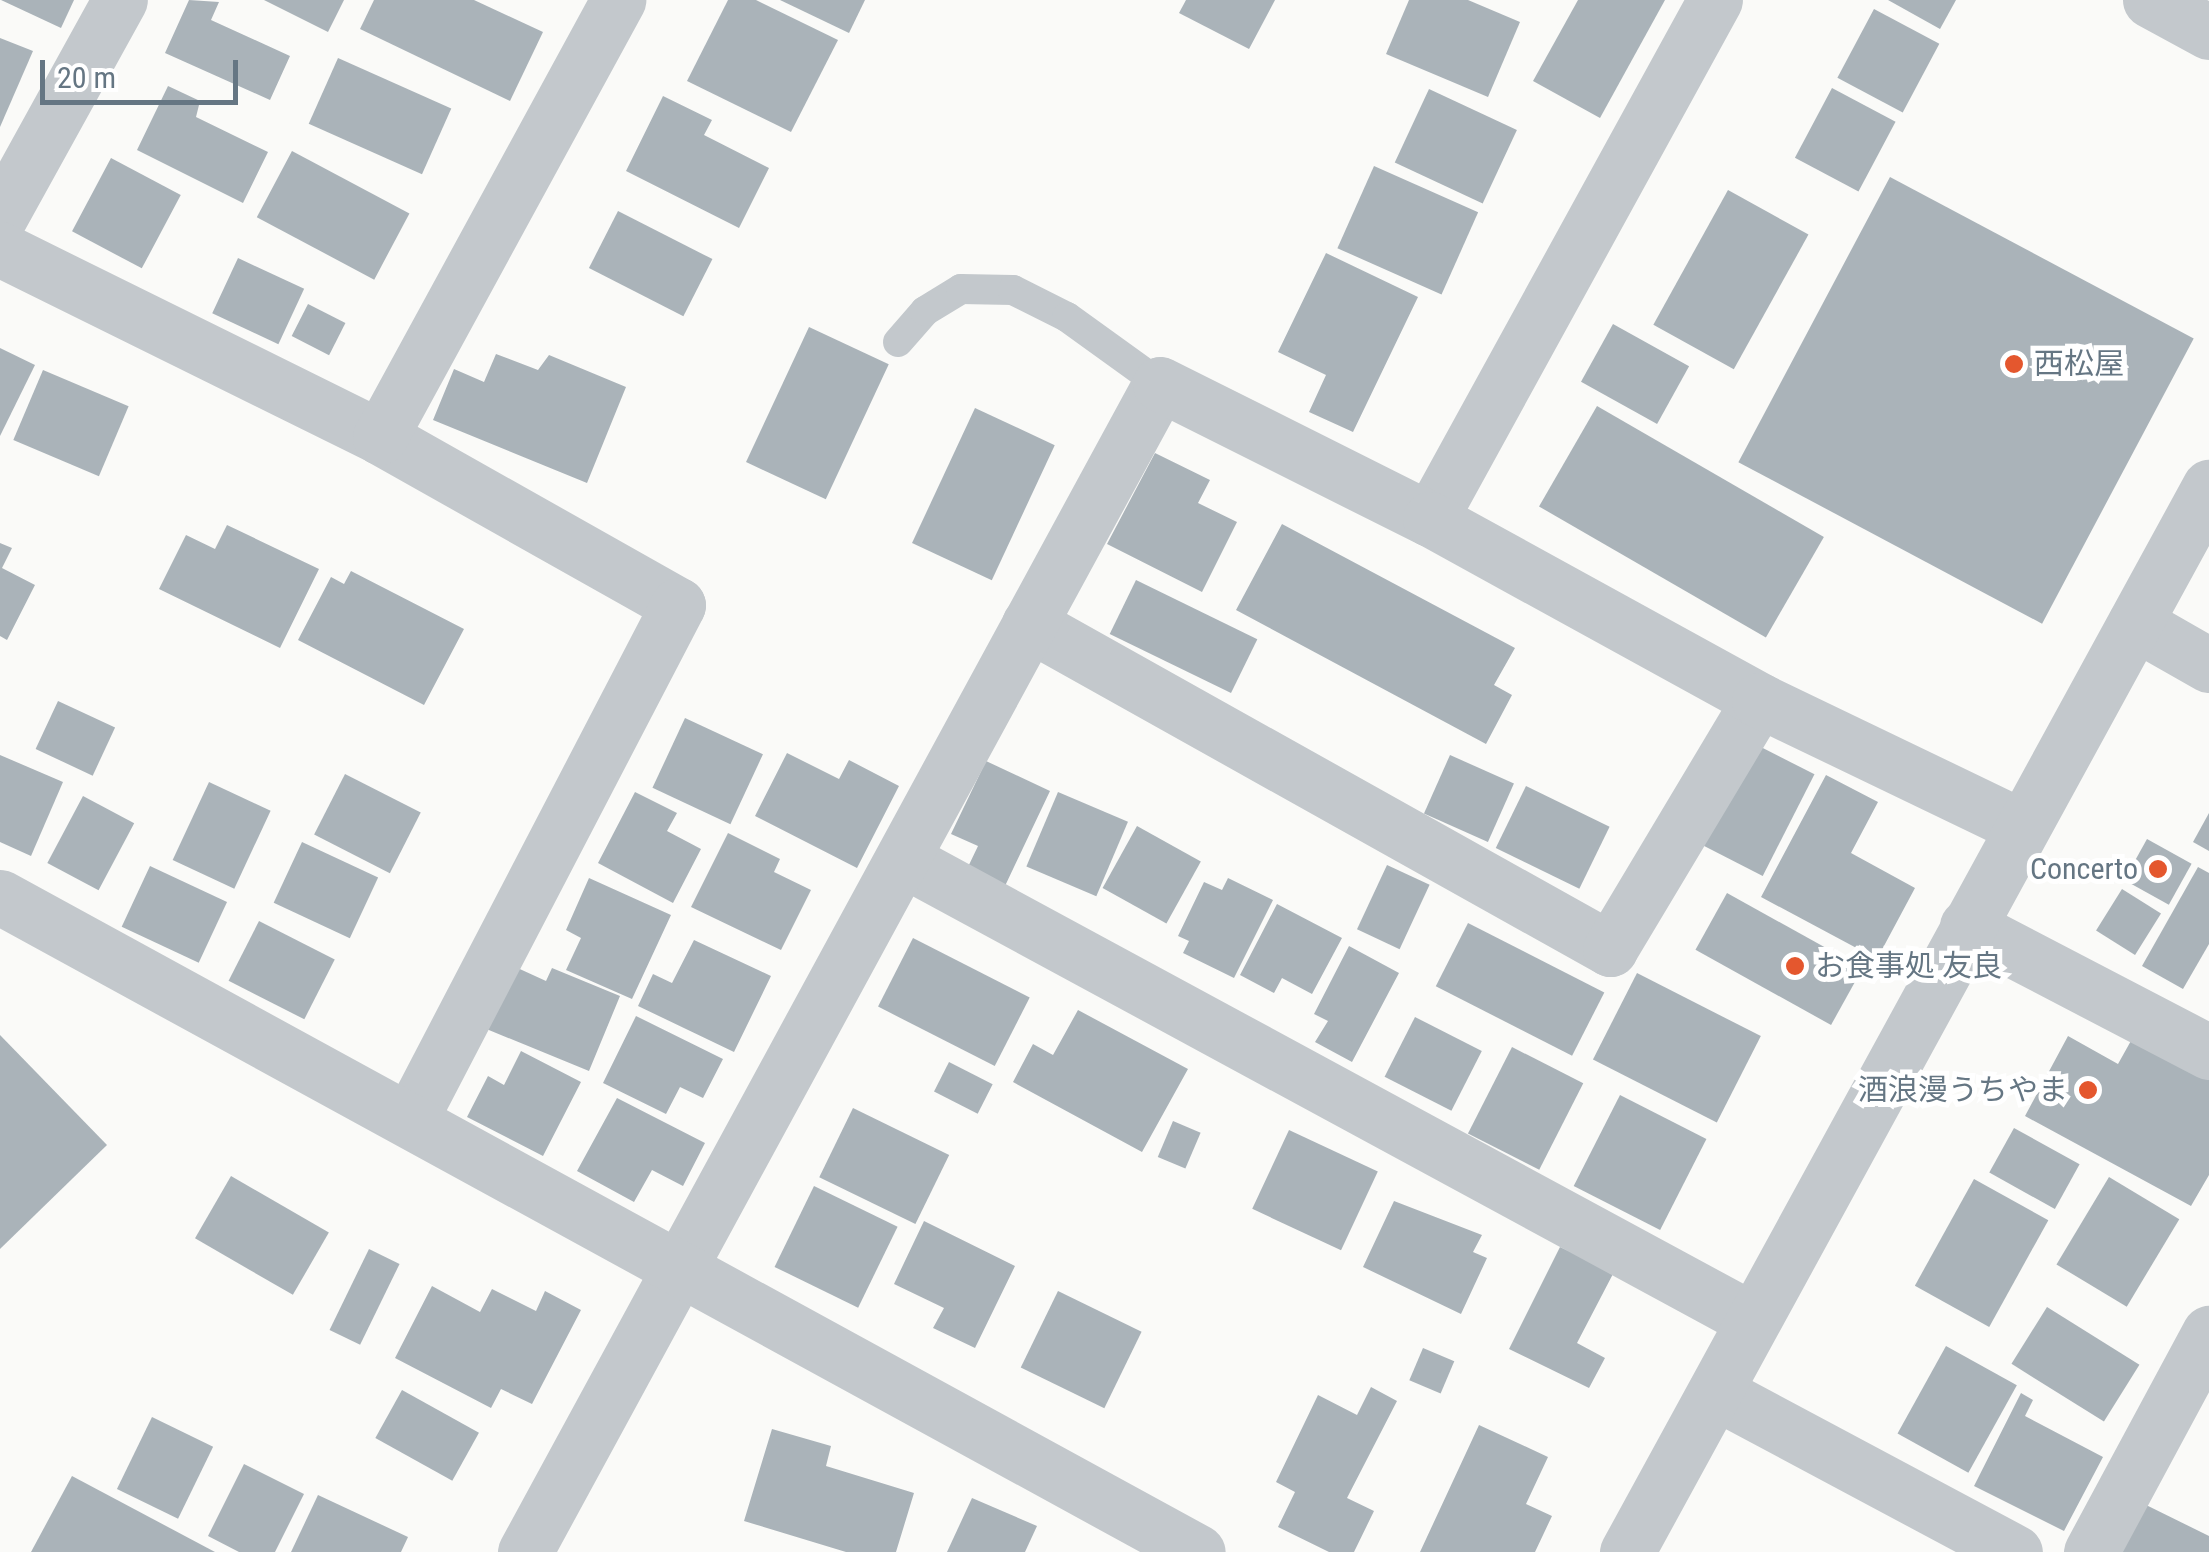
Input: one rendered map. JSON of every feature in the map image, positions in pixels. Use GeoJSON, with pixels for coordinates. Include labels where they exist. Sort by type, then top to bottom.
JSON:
{"type":"FeatureCollection","features":[{"type":"Feature","properties":{"kind":"street"},"geometry":{"type":"LineString","coordinates":[[0,217],[120,0]]}},
{"type":"Feature","properties":{"kind":"street"},"geometry":{"type":"LineString","coordinates":[[380,437],[618,0]]}},
{"type":"Feature","properties":{"kind":"street"},"geometry":{"type":"LineString","coordinates":[[1430,519],[1715,0]]}},
{"type":"Feature","properties":{"kind":"street"},"geometry":{"type":"LineString","coordinates":[[2150,0],[2209,32]]}},
{"type":"Feature","properties":{"kind":"street"},"geometry":{"type":"LineString","coordinates":[[0,249],[380,437],[678,605],[411,1118]]}},
{"type":"Feature","properties":{"kind":"street"},"geometry":{"type":"LineString","coordinates":[[525,1552],[1160,384],[1430,519],[1759,700],[2020,826]]}},
{"type":"Feature","properties":{"kind":"street"},"geometry":{"type":"LineString","coordinates":[[1626,1552],[2020,826],[2209,488]]}},
{"type":"Feature","properties":{"kind":"street"},"geometry":{"type":"LineString","coordinates":[[2135,623],[2209,665]]}},
{"type":"Feature","properties":{"kind":"street"},"geometry":{"type":"LineString","coordinates":[[1028,624],[1610,950],[1759,700]]}},
{"type":"Feature","properties":{"kind":"street"},"geometry":{"type":"LineString","coordinates":[[904,860],[1751,1319]]}},
{"type":"Feature","properties":{"kind":"street"},"geometry":{"type":"LineString","coordinates":[[0,898],[411,1118],[678,1270],[1198,1552]]}},
{"type":"Feature","properties":{"kind":"street"},"geometry":{"type":"LineString","coordinates":[[1967,926],[2209,1052]]}},
{"type":"Feature","properties":{"kind":"street"},"geometry":{"type":"LineString","coordinates":[[2091,1552],[2209,1333]]}},
{"type":"Feature","properties":{"kind":"street"},"geometry":{"type":"LineString","coordinates":[[1716,1392],[2015,1552]]}},
{"type":"Feature","properties":{"kind":"lane"},"geometry":{"type":"LineString","coordinates":[[898,342],[925,311],[961,289],[1013,290],[1068,317],[1160,384]]}},
{"type":"Feature","properties":{"kind":"building"},"geometry":{"type":"Polygon","coordinates":[[[1,0],[74,0],[61,28],[1,0]]]}},
{"type":"Feature","properties":{"kind":"building"},"geometry":{"type":"Polygon","coordinates":[[[189,0],[219,2],[211,20],[290,56],[270,100],[165,53],[189,0]]]}},
{"type":"Feature","properties":{"kind":"building"},"geometry":{"type":"Polygon","coordinates":[[[264,0],[344,0],[328,32],[264,0]]]}},
{"type":"Feature","properties":{"kind":"building"},"geometry":{"type":"Polygon","coordinates":[[[374,0],[474,0],[543,32],[510,101],[360,29],[374,0]]]}},
{"type":"Feature","properties":{"kind":"building"},"geometry":{"type":"Polygon","coordinates":[[[728,0],[756,0],[838,40],[791,132],[687,81],[728,0]]]}},
{"type":"Feature","properties":{"kind":"building"},"geometry":{"type":"Polygon","coordinates":[[[780,0],[865,0],[849,33],[780,0]]]}},
{"type":"Feature","properties":{"kind":"building"},"geometry":{"type":"Polygon","coordinates":[[[1186,0],[1275,0],[1249,49],[1179,13],[1186,0]]]}},
{"type":"Feature","properties":{"kind":"building"},"geometry":{"type":"Polygon","coordinates":[[[1409,0],[1468,0],[1520,22],[1488,97],[1386,54],[1409,0]]]}},
{"type":"Feature","properties":{"kind":"building"},"geometry":{"type":"Polygon","coordinates":[[[1578,0],[1665,0],[1600,118],[1533,81],[1578,0]]]}},
{"type":"Feature","properties":{"kind":"building"},"geometry":{"type":"Polygon","coordinates":[[[1888,0],[1956,0],[1940,29],[1888,0]]]}},
{"type":"Feature","properties":{"kind":"building"},"geometry":{"type":"Polygon","coordinates":[[[1874,9],[1939,44],[1903,113],[1837,78],[1874,9]]]}},
{"type":"Feature","properties":{"kind":"building"},"geometry":{"type":"Polygon","coordinates":[[[0,38],[33,51],[0,127],[0,38]]]}},
{"type":"Feature","properties":{"kind":"building"},"geometry":{"type":"Polygon","coordinates":[[[338,58],[451,108],[422,174],[309,124],[338,58]]]}},
{"type":"Feature","properties":{"kind":"building"},"geometry":{"type":"Polygon","coordinates":[[[168,86],[200,101],[196,117],[268,152],[243,203],[137,150],[168,86]]]}},
{"type":"Feature","properties":{"kind":"building"},"geometry":{"type":"Polygon","coordinates":[[[1832,88],[1896,122],[1858,192],[1795,158],[1832,88]]]}},
{"type":"Feature","properties":{"kind":"building"},"geometry":{"type":"Polygon","coordinates":[[[1429,89],[1517,130],[1483,203],[1395,162],[1429,89]]]}},
{"type":"Feature","properties":{"kind":"building"},"geometry":{"type":"Polygon","coordinates":[[[663,96],[712,120],[704,135],[769,168],[739,228],[626,171],[663,96]]]}},
{"type":"Feature","properties":{"kind":"building"},"geometry":{"type":"Polygon","coordinates":[[[292,151],[409,213],[374,280],[257,217],[292,151]]]}},
{"type":"Feature","properties":{"kind":"building"},"geometry":{"type":"Polygon","coordinates":[[[111,158],[181,195],[142,268],[72,231],[111,158]]]}},
{"type":"Feature","properties":{"kind":"building"},"geometry":{"type":"Polygon","coordinates":[[[1374,166],[1478,212],[1442,295],[1337,248],[1374,166]]]}},
{"type":"Feature","properties":{"kind":"building"},"geometry":{"type":"Polygon","coordinates":[[[1890,177],[2194,338],[2042,624],[1738,462],[1890,177]]]}},
{"type":"Feature","properties":{"kind":"building"},"geometry":{"type":"Polygon","coordinates":[[[1728,190],[1808,235],[1734,369],[1653,325],[1728,190]]]}},
{"type":"Feature","properties":{"kind":"building"},"geometry":{"type":"Polygon","coordinates":[[[618,211],[712,259],[683,316],[589,268],[618,211]]]}},
{"type":"Feature","properties":{"kind":"building"},"geometry":{"type":"Polygon","coordinates":[[[1326,253],[1418,297],[1353,432],[1309,412],[1326,375],[1278,352],[1326,253]]]}},
{"type":"Feature","properties":{"kind":"building"},"geometry":{"type":"Polygon","coordinates":[[[238,258],[304,289],[278,344],[212,313],[238,258]]]}},
{"type":"Feature","properties":{"kind":"building"},"geometry":{"type":"Polygon","coordinates":[[[308,304],[345,323],[329,355],[292,336],[308,304]]]}},
{"type":"Feature","properties":{"kind":"building"},"geometry":{"type":"Polygon","coordinates":[[[1613,324],[1689,366],[1657,424],[1581,382],[1613,324]]]}},
{"type":"Feature","properties":{"kind":"building"},"geometry":{"type":"Polygon","coordinates":[[[809,327],[889,364],[826,499],[746,462],[809,327]]]}},
{"type":"Feature","properties":{"kind":"building"},"geometry":{"type":"Polygon","coordinates":[[[0,348],[35,365],[0,436],[0,348]]]}},
{"type":"Feature","properties":{"kind":"building"},"geometry":{"type":"Polygon","coordinates":[[[496,354],[538,370],[549,355],[626,387],[587,483],[433,420],[454,369],[484,382],[496,354]]]}},
{"type":"Feature","properties":{"kind":"building"},"geometry":{"type":"Polygon","coordinates":[[[43,370],[129,406],[99,476],[13,440],[43,370]]]}},
{"type":"Feature","properties":{"kind":"building"},"geometry":{"type":"Polygon","coordinates":[[[1597,406],[1824,537],[1766,637],[1539,506],[1597,406]]]}},
{"type":"Feature","properties":{"kind":"building"},"geometry":{"type":"Polygon","coordinates":[[[975,408],[1055,445],[992,580],[912,543],[975,408]]]}},
{"type":"Feature","properties":{"kind":"building"},"geometry":{"type":"Polygon","coordinates":[[[1155,453],[1210,480],[1198,503],[1237,522],[1202,592],[1107,544],[1155,453]]]}},
{"type":"Feature","properties":{"kind":"building"},"geometry":{"type":"Polygon","coordinates":[[[1282,524],[1515,648],[1494,685],[1512,695],[1486,744],[1236,610],[1282,524]]]}},
{"type":"Feature","properties":{"kind":"building"},"geometry":{"type":"Polygon","coordinates":[[[227,525],[319,569],[280,648],[159,589],[186,535],[215,549],[227,525]]]}},
{"type":"Feature","properties":{"kind":"building"},"geometry":{"type":"Polygon","coordinates":[[[0,543],[12,548],[2,568],[35,585],[7,640],[0,636],[0,543]]]}},
{"type":"Feature","properties":{"kind":"building"},"geometry":{"type":"Polygon","coordinates":[[[351,571],[464,629],[424,705],[298,640],[331,577],[344,584],[351,571]]]}},
{"type":"Feature","properties":{"kind":"building"},"geometry":{"type":"Polygon","coordinates":[[[1136,580],[1257,639],[1231,693],[1110,634],[1136,580]]]}},
{"type":"Feature","properties":{"kind":"building"},"geometry":{"type":"Polygon","coordinates":[[[58,701],[115,728],[93,776],[36,749],[58,701]]]}},
{"type":"Feature","properties":{"kind":"building"},"geometry":{"type":"Polygon","coordinates":[[[685,718],[763,754],[730,824],[652,788],[685,718]]]}},
{"type":"Feature","properties":{"kind":"building"},"geometry":{"type":"Polygon","coordinates":[[[1753,743],[1814,774],[1763,876],[1701,845],[1753,743]]]}},
{"type":"Feature","properties":{"kind":"building"},"geometry":{"type":"Polygon","coordinates":[[[787,753],[839,779],[849,760],[899,786],[857,868],[755,816],[787,753]]]}},
{"type":"Feature","properties":{"kind":"building"},"geometry":{"type":"Polygon","coordinates":[[[0,755],[63,782],[31,856],[0,842],[0,755]]]}},
{"type":"Feature","properties":{"kind":"building"},"geometry":{"type":"Polygon","coordinates":[[[1450,755],[1514,783],[1488,842],[1424,813],[1450,755]]]}},
{"type":"Feature","properties":{"kind":"building"},"geometry":{"type":"Polygon","coordinates":[[[986,761],[1050,791],[1005,886],[967,869],[978,846],[951,834],[986,761]]]}},
{"type":"Feature","properties":{"kind":"building"},"geometry":{"type":"Polygon","coordinates":[[[345,774],[421,813],[390,873],[314,835],[345,774]]]}},
{"type":"Feature","properties":{"kind":"building"},"geometry":{"type":"Polygon","coordinates":[[[1826,775],[1878,802],[1851,853],[1915,888],[1877,959],[1761,897],[1826,775]]]}},
{"type":"Feature","properties":{"kind":"building"},"geometry":{"type":"Polygon","coordinates":[[[209,782],[271,811],[234,889],[173,860],[209,782]]]}},
{"type":"Feature","properties":{"kind":"building"},"geometry":{"type":"Polygon","coordinates":[[[1526,786],[1610,827],[1579,889],[1496,848],[1526,786]]]}},
{"type":"Feature","properties":{"kind":"building"},"geometry":{"type":"Polygon","coordinates":[[[635,792],[677,813],[667,831],[701,849],[673,903],[598,863],[635,792]]]}},
{"type":"Feature","properties":{"kind":"building"},"geometry":{"type":"Polygon","coordinates":[[[1058,792],[1128,822],[1096,896],[1026,867],[1058,792]]]}},
{"type":"Feature","properties":{"kind":"building"},"geometry":{"type":"Polygon","coordinates":[[[83,796],[134,823],[99,890],[47,863],[83,796]]]}},
{"type":"Feature","properties":{"kind":"building"},"geometry":{"type":"Polygon","coordinates":[[[2209,813],[2209,851],[2193,842],[2209,813]]]}},
{"type":"Feature","properties":{"kind":"building"},"geometry":{"type":"Polygon","coordinates":[[[1137,826],[1201,861],[1166,923],[1103,888],[1137,826]]]}},
{"type":"Feature","properties":{"kind":"building"},"geometry":{"type":"Polygon","coordinates":[[[728,833],[780,859],[774,872],[811,890],[781,950],[691,907],[728,833]]]}},
{"type":"Feature","properties":{"kind":"building"},"geometry":{"type":"Polygon","coordinates":[[[2147,839],[2192,864],[2169,905],[2124,880],[2147,839]]]}},
{"type":"Feature","properties":{"kind":"building"},"geometry":{"type":"Polygon","coordinates":[[[302,842],[378,877],[350,938],[274,903],[302,842]]]}},
{"type":"Feature","properties":{"kind":"building"},"geometry":{"type":"Polygon","coordinates":[[[1387,865],[1430,885],[1400,949],[1357,929],[1387,865]]]}},
{"type":"Feature","properties":{"kind":"building"},"geometry":{"type":"Polygon","coordinates":[[[150,866],[227,902],[199,963],[122,927],[150,866]]]}},
{"type":"Feature","properties":{"kind":"building"},"geometry":{"type":"Polygon","coordinates":[[[2198,867],[2209,873],[2209,944],[2183,989],[2142,966],[2198,867]]]}},
{"type":"Feature","properties":{"kind":"building"},"geometry":{"type":"Polygon","coordinates":[[[589,878],[671,915],[632,999],[566,970],[581,938],[566,930],[589,878]]]}},
{"type":"Feature","properties":{"kind":"building"},"geometry":{"type":"Polygon","coordinates":[[[1228,878],[1273,900],[1234,978],[1183,953],[1189,941],[1178,936],[1204,882],[1222,890],[1228,878]]]}},
{"type":"Feature","properties":{"kind":"building"},"geometry":{"type":"Polygon","coordinates":[[[2122,889],[2161,913],[2135,955],[2096,931],[2122,889]]]}},
{"type":"Feature","properties":{"kind":"building"},"geometry":{"type":"Polygon","coordinates":[[[1727,893],[1863,968],[1831,1025],[1695,950],[1727,893]]]}},
{"type":"Feature","properties":{"kind":"building"},"geometry":{"type":"Polygon","coordinates":[[[1277,904],[1342,938],[1312,994],[1282,978],[1274,993],[1240,975],[1277,904]]]}},
{"type":"Feature","properties":{"kind":"building"},"geometry":{"type":"Polygon","coordinates":[[[259,921],[335,960],[304,1019],[229,981],[259,921]]]}},
{"type":"Feature","properties":{"kind":"building"},"geometry":{"type":"Polygon","coordinates":[[[1468,923],[1604,992],[1572,1056],[1436,986],[1468,923]]]}},
{"type":"Feature","properties":{"kind":"building"},"geometry":{"type":"Polygon","coordinates":[[[913,938],[1030,997],[995,1066],[878,1007],[913,938]]]}},
{"type":"Feature","properties":{"kind":"building"},"geometry":{"type":"Polygon","coordinates":[[[694,940],[771,976],[734,1052],[638,1006],[653,974],[672,983],[694,940]]]}},
{"type":"Feature","properties":{"kind":"building"},"geometry":{"type":"Polygon","coordinates":[[[1349,946],[1399,973],[1352,1062],[1315,1042],[1328,1021],[1314,1014],[1349,946]]]}},
{"type":"Feature","properties":{"kind":"building"},"geometry":{"type":"Polygon","coordinates":[[[511,965],[546,981],[552,968],[620,996],[589,1071],[484,1028],[511,965]]]}},
{"type":"Feature","properties":{"kind":"building"},"geometry":{"type":"Polygon","coordinates":[[[1637,973],[1761,1036],[1717,1123],[1593,1059],[1637,973]]]}},
{"type":"Feature","properties":{"kind":"building"},"geometry":{"type":"Polygon","coordinates":[[[1078,1010],[1188,1069],[1142,1152],[1013,1082],[1033,1044],[1053,1055],[1078,1010]]]}},
{"type":"Feature","properties":{"kind":"building"},"geometry":{"type":"Polygon","coordinates":[[[636,1016],[723,1059],[703,1098],[680,1087],[666,1114],[603,1083],[636,1016]]]}},
{"type":"Feature","properties":{"kind":"building"},"geometry":{"type":"Polygon","coordinates":[[[1415,1017],[1482,1051],[1451,1111],[1385,1077],[1415,1017]]]}},
{"type":"Feature","properties":{"kind":"building"},"geometry":{"type":"Polygon","coordinates":[[[2137,1030],[2209,1070],[2209,1175],[2191,1206],[2025,1116],[2068,1036],[2118,1064],[2137,1030]]]}},
{"type":"Feature","properties":{"kind":"building"},"geometry":{"type":"Polygon","coordinates":[[[0,1035],[107,1145],[0,1249],[0,1035]]]}},
{"type":"Feature","properties":{"kind":"building"},"geometry":{"type":"Polygon","coordinates":[[[1512,1047],[1583,1083],[1539,1170],[1468,1133],[1512,1047]]]}},
{"type":"Feature","properties":{"kind":"building"},"geometry":{"type":"Polygon","coordinates":[[[521,1051],[581,1082],[543,1156],[467,1117],[488,1076],[504,1085],[521,1051]]]}},
{"type":"Feature","properties":{"kind":"building"},"geometry":{"type":"Polygon","coordinates":[[[949,1062],[993,1084],[978,1114],[934,1091],[949,1062]]]}},
{"type":"Feature","properties":{"kind":"building"},"geometry":{"type":"Polygon","coordinates":[[[1620,1095],[1706,1139],[1660,1230],[1574,1186],[1620,1095]]]}},
{"type":"Feature","properties":{"kind":"building"},"geometry":{"type":"Polygon","coordinates":[[[617,1098],[705,1143],[683,1186],[652,1170],[634,1202],[577,1171],[617,1098]]]}},
{"type":"Feature","properties":{"kind":"building"},"geometry":{"type":"Polygon","coordinates":[[[853,1108],[949,1155],[915,1224],[819,1177],[853,1108]]]}},
{"type":"Feature","properties":{"kind":"building"},"geometry":{"type":"Polygon","coordinates":[[[1173,1121],[1201,1133],[1185,1169],[1158,1157],[1173,1121]]]}},
{"type":"Feature","properties":{"kind":"building"},"geometry":{"type":"Polygon","coordinates":[[[2014,1128],[2080,1164],[2055,1209],[1989,1173],[2014,1128]]]}},
{"type":"Feature","properties":{"kind":"building"},"geometry":{"type":"Polygon","coordinates":[[[1289,1130],[1378,1171],[1341,1250],[1252,1209],[1289,1130]]]}},
{"type":"Feature","properties":{"kind":"building"},"geometry":{"type":"Polygon","coordinates":[[[231,1176],[329,1232],[293,1295],[195,1238],[231,1176]]]}},
{"type":"Feature","properties":{"kind":"building"},"geometry":{"type":"Polygon","coordinates":[[[2109,1177],[2179,1219],[2127,1307],[2056,1264],[2109,1177]]]}},
{"type":"Feature","properties":{"kind":"building"},"geometry":{"type":"Polygon","coordinates":[[[1974,1179],[2048,1220],[1989,1327],[1915,1286],[1974,1179]]]}},
{"type":"Feature","properties":{"kind":"building"},"geometry":{"type":"Polygon","coordinates":[[[814,1186],[898,1227],[858,1308],[775,1267],[814,1186]]]}},
{"type":"Feature","properties":{"kind":"building"},"geometry":{"type":"Polygon","coordinates":[[[1394,1201],[1482,1235],[1473,1252],[1487,1258],[1461,1314],[1363,1267],[1394,1201]]]}},
{"type":"Feature","properties":{"kind":"building"},"geometry":{"type":"Polygon","coordinates":[[[924,1221],[1015,1266],[975,1348],[933,1328],[944,1308],[894,1284],[924,1221]]]}},
{"type":"Feature","properties":{"kind":"building"},"geometry":{"type":"Polygon","coordinates":[[[1560,1247],[1614,1272],[1577,1343],[1605,1358],[1589,1388],[1509,1349],[1560,1247]]]}},
{"type":"Feature","properties":{"kind":"building"},"geometry":{"type":"Polygon","coordinates":[[[369,1249],[400,1264],[360,1345],[330,1330],[369,1249]]]}},
{"type":"Feature","properties":{"kind":"building"},"geometry":{"type":"Polygon","coordinates":[[[432,1286],[480,1312],[492,1289],[536,1311],[545,1291],[581,1310],[532,1404],[501,1389],[491,1408],[395,1358],[432,1286]]]}},
{"type":"Feature","properties":{"kind":"building"},"geometry":{"type":"Polygon","coordinates":[[[1058,1291],[1142,1332],[1104,1408],[1021,1367],[1058,1291]]]}},
{"type":"Feature","properties":{"kind":"building"},"geometry":{"type":"Polygon","coordinates":[[[2047,1307],[2139,1365],[2104,1422],[2011,1364],[2047,1307]]]}},
{"type":"Feature","properties":{"kind":"building"},"geometry":{"type":"Polygon","coordinates":[[[1946,1346],[2017,1385],[1968,1473],[1898,1433],[1946,1346]]]}},
{"type":"Feature","properties":{"kind":"building"},"geometry":{"type":"Polygon","coordinates":[[[1423,1348],[1454,1361],[1441,1394],[1409,1380],[1423,1348]]]}},
{"type":"Feature","properties":{"kind":"building"},"geometry":{"type":"Polygon","coordinates":[[[1371,1387],[1397,1401],[1347,1498],[1374,1511],[1354,1552],[1329,1552],[1278,1527],[1295,1492],[1276,1482],[1318,1395],[1357,1415],[1371,1387]]]}},
{"type":"Feature","properties":{"kind":"building"},"geometry":{"type":"Polygon","coordinates":[[[402,1390],[479,1433],[452,1481],[375,1438],[402,1390]]]}},
{"type":"Feature","properties":{"kind":"building"},"geometry":{"type":"Polygon","coordinates":[[[2021,1393],[2033,1400],[2025,1416],[2103,1457],[2064,1531],[1974,1486],[2021,1393]]]}},
{"type":"Feature","properties":{"kind":"building"},"geometry":{"type":"Polygon","coordinates":[[[152,1417],[213,1447],[178,1519],[117,1489],[152,1417]]]}},
{"type":"Feature","properties":{"kind":"building"},"geometry":{"type":"Polygon","coordinates":[[[1479,1425],[1548,1457],[1526,1504],[1552,1516],[1535,1552],[1420,1552],[1479,1425]]]}},
{"type":"Feature","properties":{"kind":"building"},"geometry":{"type":"Polygon","coordinates":[[[772,1429],[831,1446],[826,1466],[914,1493],[896,1552],[846,1552],[744,1521],[772,1429]]]}},
{"type":"Feature","properties":{"kind":"building"},"geometry":{"type":"Polygon","coordinates":[[[244,1464],[304,1494],[275,1552],[239,1552],[208,1536],[244,1464]]]}},
{"type":"Feature","properties":{"kind":"building"},"geometry":{"type":"Polygon","coordinates":[[[72,1476],[215,1552],[31,1552],[72,1476]]]}},
{"type":"Feature","properties":{"kind":"building"},"geometry":{"type":"Polygon","coordinates":[[[318,1495],[408,1537],[401,1552],[291,1552],[318,1495]]]}},
{"type":"Feature","properties":{"kind":"building"},"geometry":{"type":"Polygon","coordinates":[[[972,1498],[1037,1526],[1025,1552],[947,1552],[972,1498]]]}},
{"type":"Feature","properties":{"kind":"building"},"geometry":{"type":"Polygon","coordinates":[[[2138,1501],[2209,1536],[2209,1552],[2113,1552],[2138,1501]]]}},
{"type":"Feature","properties":{"kind":"place","name":"西松屋"},"geometry":{"type":"Point","coordinates":[2014,364]}},
{"type":"Feature","properties":{"kind":"place","name":"Concerto"},"geometry":{"type":"Point","coordinates":[2158,869]}},
{"type":"Feature","properties":{"kind":"place","name":"お食事処 友良"},"geometry":{"type":"Point","coordinates":[1795,966]}},
{"type":"Feature","properties":{"kind":"place","name":"酒浪漫うちやま"},"geometry":{"type":"Point","coordinates":[2088,1090]}}]}
